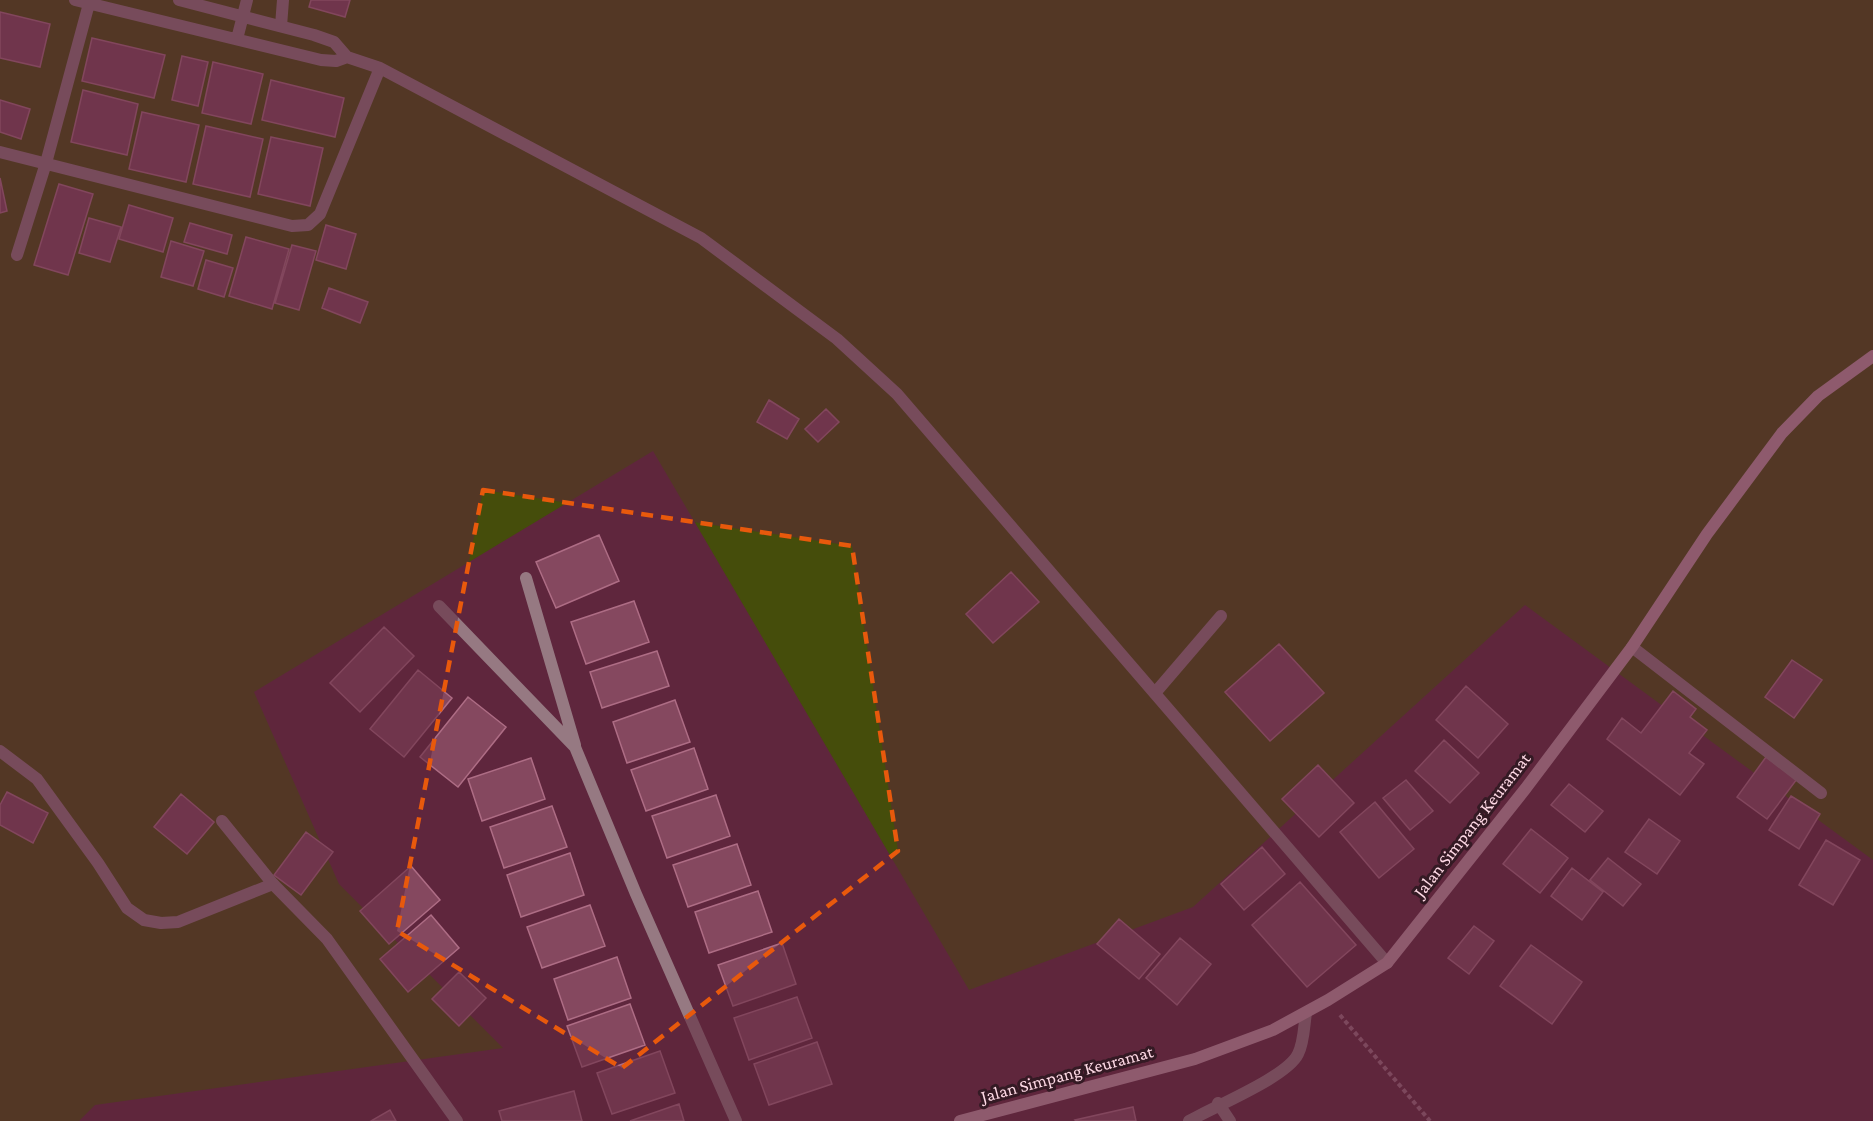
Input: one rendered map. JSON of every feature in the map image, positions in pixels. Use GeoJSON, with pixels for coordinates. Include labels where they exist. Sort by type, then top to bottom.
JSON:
{"type":"FeatureCollection","features":[{"type":"Feature","properties":{"kind":"main road","name":"Jalan Simpang Keuramat"},"geometry":{"type":"LineString","coordinates":[[960,1121],[1195,1059],[1272,1030],[1306,1013],[1387,963],[1526,788],[1632,647],[1707,534],[1782,433],[1818,396],[1873,356]]}},
{"type":"Feature","properties":{"kind":"street"},"geometry":{"type":"LineString","coordinates":[[75,0],[321,60],[336,61],[347,57]]}},
{"type":"Feature","properties":{"kind":"street"},"geometry":{"type":"LineString","coordinates":[[179,0],[244,15],[334,42],[347,57],[380,68],[701,238],[837,339],[897,394],[1387,963]]}},
{"type":"Feature","properties":{"kind":"street"},"geometry":{"type":"LineString","coordinates":[[237,39],[247,0]]}},
{"type":"Feature","properties":{"kind":"street"},"geometry":{"type":"LineString","coordinates":[[281,26],[284,0]]}},
{"type":"Feature","properties":{"kind":"street"},"geometry":{"type":"LineString","coordinates":[[17,255],[46,164],[89,2]]}},
{"type":"Feature","properties":{"kind":"street"},"geometry":{"type":"LineString","coordinates":[[0,152],[292,226],[308,225],[320,214],[380,68]]}},
{"type":"Feature","properties":{"kind":"street"},"geometry":{"type":"LineString","coordinates":[[526,578],[575,747],[636,894],[736,1121]]}},
{"type":"Feature","properties":{"kind":"street"},"geometry":{"type":"LineString","coordinates":[[439,606],[575,747]]}},
{"type":"Feature","properties":{"kind":"street"},"geometry":{"type":"LineString","coordinates":[[1155,693],[1221,616]]}},
{"type":"Feature","properties":{"kind":"street"},"geometry":{"type":"LineString","coordinates":[[1632,647],[1821,793]]}},
{"type":"Feature","properties":{"kind":"street"},"geometry":{"type":"LineString","coordinates":[[0,751],[37,780],[98,863],[127,908],[144,920],[161,923],[178,921],[273,884]]}},
{"type":"Feature","properties":{"kind":"street"},"geometry":{"type":"LineString","coordinates":[[222,821],[273,884],[327,939],[457,1121]]}},
{"type":"Feature","properties":{"kind":"street"},"geometry":{"type":"LineString","coordinates":[[1189,1121],[1218,1103],[1279,1075],[1291,1064],[1299,1053],[1306,1013]]}},
{"type":"Feature","properties":{"kind":"street"},"geometry":{"type":"LineString","coordinates":[[1218,1103],[1230,1121]]}},
{"type":"Feature","properties":{"kind":"path"},"geometry":{"type":"LineString","coordinates":[[1328,1000],[1430,1121]]}},
{"type":"Feature","properties":{"kind":"highlighted area"},"geometry":{"type":"Polygon","coordinates":[[[483,490],[852,546],[898,851],[622,1068],[397,931],[483,490]]]}},
{"type":"Feature","properties":{"kind":"green space"},"geometry":{"type":"Polygon","coordinates":[[[0,0],[1873,0],[1873,860],[1525,605],[1193,907],[969,990],[653,451],[254,692],[339,884],[503,1048],[95,1105],[79,1121],[0,1121],[0,0]]]}},
{"type":"Feature","properties":{"kind":"building"},"geometry":{"type":"Polygon","coordinates":[[[311,0],[350,0],[345,17],[309,7],[311,0]]]}},
{"type":"Feature","properties":{"kind":"building"},"geometry":{"type":"Polygon","coordinates":[[[0,12],[50,24],[40,67],[0,58],[0,12]]]}},
{"type":"Feature","properties":{"kind":"building"},"geometry":{"type":"Polygon","coordinates":[[[92,38],[165,55],[154,98],[82,81],[92,38]]]}},
{"type":"Feature","properties":{"kind":"building"},"geometry":{"type":"Polygon","coordinates":[[[182,56],[208,62],[198,106],[172,100],[182,56]]]}},
{"type":"Feature","properties":{"kind":"building"},"geometry":{"type":"Polygon","coordinates":[[[213,62],[263,74],[251,124],[202,113],[213,62]]]}},
{"type":"Feature","properties":{"kind":"building"},"geometry":{"type":"Polygon","coordinates":[[[271,80],[344,98],[335,137],[262,120],[271,80]]]}},
{"type":"Feature","properties":{"kind":"building"},"geometry":{"type":"Polygon","coordinates":[[[83,90],[138,104],[127,155],[71,142],[83,90]]]}},
{"type":"Feature","properties":{"kind":"building"},"geometry":{"type":"Polygon","coordinates":[[[0,100],[30,109],[21,139],[0,132],[0,100]]]}},
{"type":"Feature","properties":{"kind":"building"},"geometry":{"type":"Polygon","coordinates":[[[142,112],[199,125],[186,182],[129,169],[142,112]]]}},
{"type":"Feature","properties":{"kind":"building"},"geometry":{"type":"Polygon","coordinates":[[[206,126],[263,139],[250,197],[193,184],[206,126]]]}},
{"type":"Feature","properties":{"kind":"building"},"geometry":{"type":"Polygon","coordinates":[[[271,137],[323,148],[310,206],[258,194],[271,137]]]}},
{"type":"Feature","properties":{"kind":"building"},"geometry":{"type":"Polygon","coordinates":[[[0,178],[7,211],[0,213],[0,178]]]}},
{"type":"Feature","properties":{"kind":"building"},"geometry":{"type":"Polygon","coordinates":[[[59,184],[93,194],[68,275],[34,265],[59,184]]]}},
{"type":"Feature","properties":{"kind":"building"},"geometry":{"type":"Polygon","coordinates":[[[129,205],[173,218],[163,252],[119,239],[129,205]]]}},
{"type":"Feature","properties":{"kind":"building"},"geometry":{"type":"Polygon","coordinates":[[[89,218],[121,227],[110,262],[79,253],[89,218]]]}},
{"type":"Feature","properties":{"kind":"building"},"geometry":{"type":"Polygon","coordinates":[[[190,223],[232,235],[227,254],[184,242],[190,223]]]}},
{"type":"Feature","properties":{"kind":"building"},"geometry":{"type":"Polygon","coordinates":[[[326,225],[356,234],[346,269],[316,260],[326,225]]]}},
{"type":"Feature","properties":{"kind":"building"},"geometry":{"type":"Polygon","coordinates":[[[246,237],[289,249],[272,309],[229,296],[246,237]]]}},
{"type":"Feature","properties":{"kind":"building"},"geometry":{"type":"Polygon","coordinates":[[[171,241],[204,251],[193,286],[161,277],[171,241]]]}},
{"type":"Feature","properties":{"kind":"building"},"geometry":{"type":"Polygon","coordinates":[[[292,245],[316,251],[299,310],[275,303],[292,245]]]}},
{"type":"Feature","properties":{"kind":"building"},"geometry":{"type":"Polygon","coordinates":[[[206,260],[233,268],[224,297],[198,289],[206,260]]]}},
{"type":"Feature","properties":{"kind":"building"},"geometry":{"type":"Polygon","coordinates":[[[329,288],[368,302],[360,323],[322,308],[329,288]]]}},
{"type":"Feature","properties":{"kind":"building"},"geometry":{"type":"Polygon","coordinates":[[[769,400],[799,419],[787,439],[757,422],[769,400]]]}},
{"type":"Feature","properties":{"kind":"building"},"geometry":{"type":"Polygon","coordinates":[[[826,409],[839,422],[818,442],[805,429],[826,409]]]}},
{"type":"Feature","properties":{"kind":"building"},"geometry":{"type":"Polygon","coordinates":[[[599,535],[619,581],[556,608],[536,562],[599,535]]]}},
{"type":"Feature","properties":{"kind":"building"},"geometry":{"type":"Polygon","coordinates":[[[1011,572],[1039,602],[993,643],[966,614],[1011,572]]]}},
{"type":"Feature","properties":{"kind":"building"},"geometry":{"type":"Polygon","coordinates":[[[634,601],[649,642],[586,664],[571,622],[634,601]]]}},
{"type":"Feature","properties":{"kind":"building"},"geometry":{"type":"Polygon","coordinates":[[[384,627],[414,656],[360,712],[330,683],[384,627]]]}},
{"type":"Feature","properties":{"kind":"building"},"geometry":{"type":"Polygon","coordinates":[[[1279,644],[1324,693],[1270,741],[1225,692],[1279,644]]]}},
{"type":"Feature","properties":{"kind":"building"},"geometry":{"type":"Polygon","coordinates":[[[657,651],[669,686],[602,708],[590,672],[657,651]]]}},
{"type":"Feature","properties":{"kind":"building"},"geometry":{"type":"Polygon","coordinates":[[[1792,660],[1822,680],[1794,718],[1765,697],[1792,660]]]}},
{"type":"Feature","properties":{"kind":"building"},"geometry":{"type":"Polygon","coordinates":[[[418,670],[452,698],[404,757],[370,729],[418,670]]]}},
{"type":"Feature","properties":{"kind":"building"},"geometry":{"type":"Polygon","coordinates":[[[1466,686],[1508,724],[1478,758],[1436,720],[1466,686]]]}},
{"type":"Feature","properties":{"kind":"building"},"geometry":{"type":"Polygon","coordinates":[[[1673,691],[1696,709],[1690,717],[1707,730],[1689,753],[1704,764],[1680,795],[1607,739],[1622,718],[1641,733],[1673,691]]]}},
{"type":"Feature","properties":{"kind":"building"},"geometry":{"type":"Polygon","coordinates":[[[468,697],[506,727],[458,787],[420,757],[468,697]]]}},
{"type":"Feature","properties":{"kind":"building"},"geometry":{"type":"Polygon","coordinates":[[[675,700],[690,742],[627,763],[613,722],[675,700]]]}},
{"type":"Feature","properties":{"kind":"building"},"geometry":{"type":"Polygon","coordinates":[[[1444,740],[1479,773],[1450,803],[1415,771],[1444,740]]]}},
{"type":"Feature","properties":{"kind":"building"},"geometry":{"type":"Polygon","coordinates":[[[694,748],[708,789],[646,811],[631,770],[694,748]]]}},
{"type":"Feature","properties":{"kind":"building"},"geometry":{"type":"Polygon","coordinates":[[[1766,757],[1797,779],[1767,819],[1737,797],[1766,757]]]}},
{"type":"Feature","properties":{"kind":"building"},"geometry":{"type":"Polygon","coordinates":[[[531,758],[545,799],[482,821],[468,779],[531,758]]]}},
{"type":"Feature","properties":{"kind":"building"},"geometry":{"type":"Polygon","coordinates":[[[1318,765],[1354,803],[1319,837],[1282,799],[1318,765]]]}},
{"type":"Feature","properties":{"kind":"building"},"geometry":{"type":"Polygon","coordinates":[[[1406,780],[1433,811],[1410,830],[1383,798],[1406,780]]]}},
{"type":"Feature","properties":{"kind":"building"},"geometry":{"type":"Polygon","coordinates":[[[1569,784],[1603,811],[1585,832],[1551,805],[1569,784]]]}},
{"type":"Feature","properties":{"kind":"building"},"geometry":{"type":"Polygon","coordinates":[[[7,792],[48,813],[33,843],[0,825],[0,805],[7,792]]]}},
{"type":"Feature","properties":{"kind":"building"},"geometry":{"type":"Polygon","coordinates":[[[181,794],[214,822],[187,854],[154,827],[181,794]]]}},
{"type":"Feature","properties":{"kind":"building"},"geometry":{"type":"Polygon","coordinates":[[[716,795],[730,836],[667,858],[652,816],[716,795]]]}},
{"type":"Feature","properties":{"kind":"building"},"geometry":{"type":"Polygon","coordinates":[[[1791,796],[1820,814],[1799,849],[1769,830],[1791,796]]]}},
{"type":"Feature","properties":{"kind":"building"},"geometry":{"type":"Polygon","coordinates":[[[1375,802],[1414,849],[1379,878],[1340,832],[1375,802]]]}},
{"type":"Feature","properties":{"kind":"building"},"geometry":{"type":"Polygon","coordinates":[[[552,806],[567,847],[504,868],[490,827],[552,806]]]}},
{"type":"Feature","properties":{"kind":"building"},"geometry":{"type":"Polygon","coordinates":[[[1649,819],[1680,841],[1657,874],[1625,852],[1649,819]]]}},
{"type":"Feature","properties":{"kind":"building"},"geometry":{"type":"Polygon","coordinates":[[[1531,829],[1568,858],[1540,893],[1503,864],[1531,829]]]}},
{"type":"Feature","properties":{"kind":"building"},"geometry":{"type":"Polygon","coordinates":[[[306,832],[333,852],[301,895],[274,875],[306,832]]]}},
{"type":"Feature","properties":{"kind":"building"},"geometry":{"type":"Polygon","coordinates":[[[1826,840],[1860,860],[1833,905],[1799,885],[1826,840]]]}},
{"type":"Feature","properties":{"kind":"building"},"geometry":{"type":"Polygon","coordinates":[[[737,844],[751,885],[688,907],[673,865],[737,844]]]}},
{"type":"Feature","properties":{"kind":"building"},"geometry":{"type":"Polygon","coordinates":[[[1262,847],[1285,874],[1244,910],[1221,884],[1262,847]]]}},
{"type":"Feature","properties":{"kind":"building"},"geometry":{"type":"Polygon","coordinates":[[[570,853],[584,895],[521,917],[507,875],[570,853]]]}},
{"type":"Feature","properties":{"kind":"building"},"geometry":{"type":"Polygon","coordinates":[[[1608,858],[1641,884],[1623,906],[1590,880],[1608,858]]]}},
{"type":"Feature","properties":{"kind":"building"},"geometry":{"type":"Polygon","coordinates":[[[411,866],[440,900],[389,944],[360,911],[411,866]]]}},
{"type":"Feature","properties":{"kind":"building"},"geometry":{"type":"Polygon","coordinates":[[[1572,868],[1603,892],[1582,920],[1551,896],[1572,868]]]}},
{"type":"Feature","properties":{"kind":"building"},"geometry":{"type":"Polygon","coordinates":[[[1300,882],[1356,945],[1307,987],[1252,925],[1300,882]]]}},
{"type":"Feature","properties":{"kind":"building"},"geometry":{"type":"Polygon","coordinates":[[[758,891],[772,932],[709,953],[695,912],[758,891]]]}},
{"type":"Feature","properties":{"kind":"building"},"geometry":{"type":"Polygon","coordinates":[[[590,905],[605,946],[542,968],[527,927],[590,905]]]}},
{"type":"Feature","properties":{"kind":"building"},"geometry":{"type":"Polygon","coordinates":[[[431,915],[459,948],[408,992],[380,959],[431,915]]]}},
{"type":"Feature","properties":{"kind":"building"},"geometry":{"type":"Polygon","coordinates":[[[1119,919],[1160,954],[1139,979],[1097,944],[1119,919]]]}},
{"type":"Feature","properties":{"kind":"building"},"geometry":{"type":"Polygon","coordinates":[[[1474,926],[1494,941],[1469,974],[1448,958],[1474,926]]]}},
{"type":"Feature","properties":{"kind":"building"},"geometry":{"type":"Polygon","coordinates":[[[1180,938],[1211,964],[1177,1005],[1146,978],[1180,938]]]}},
{"type":"Feature","properties":{"kind":"building"},"geometry":{"type":"Polygon","coordinates":[[[782,943],[796,984],[733,1006],[718,965],[782,943]]]}},
{"type":"Feature","properties":{"kind":"building"},"geometry":{"type":"Polygon","coordinates":[[[1531,945],[1582,982],[1552,1024],[1500,986],[1531,945]]]}},
{"type":"Feature","properties":{"kind":"building"},"geometry":{"type":"Polygon","coordinates":[[[617,957],[631,998],[568,1020],[554,979],[617,957]]]}},
{"type":"Feature","properties":{"kind":"building"},"geometry":{"type":"Polygon","coordinates":[[[459,972],[486,998],[459,1026],[432,999],[459,972]]]}},
{"type":"Feature","properties":{"kind":"building"},"geometry":{"type":"Polygon","coordinates":[[[797,997],[812,1038],[749,1060],[734,1018],[797,997]]]}},
{"type":"Feature","properties":{"kind":"building"},"geometry":{"type":"Polygon","coordinates":[[[630,1004],[645,1045],[582,1067],[567,1026],[630,1004]]]}},
{"type":"Feature","properties":{"kind":"building"},"geometry":{"type":"Polygon","coordinates":[[[817,1042],[832,1084],[769,1105],[754,1064],[817,1042]]]}},
{"type":"Feature","properties":{"kind":"building"},"geometry":{"type":"Polygon","coordinates":[[[660,1051],[675,1093],[612,1114],[597,1073],[660,1051]]]}},
{"type":"Feature","properties":{"kind":"building"},"geometry":{"type":"Polygon","coordinates":[[[574,1091],[582,1121],[502,1121],[499,1111],[574,1091]]]}},
{"type":"Feature","properties":{"kind":"building"},"geometry":{"type":"Polygon","coordinates":[[[679,1104],[684,1121],[630,1121],[679,1104]]]}},
{"type":"Feature","properties":{"kind":"building"},"geometry":{"type":"Polygon","coordinates":[[[1133,1107],[1136,1121],[1075,1120],[1133,1107]]]}},
{"type":"Feature","properties":{"kind":"building"},"geometry":{"type":"Polygon","coordinates":[[[390,1110],[396,1121],[371,1121],[390,1110]]]}}]}
